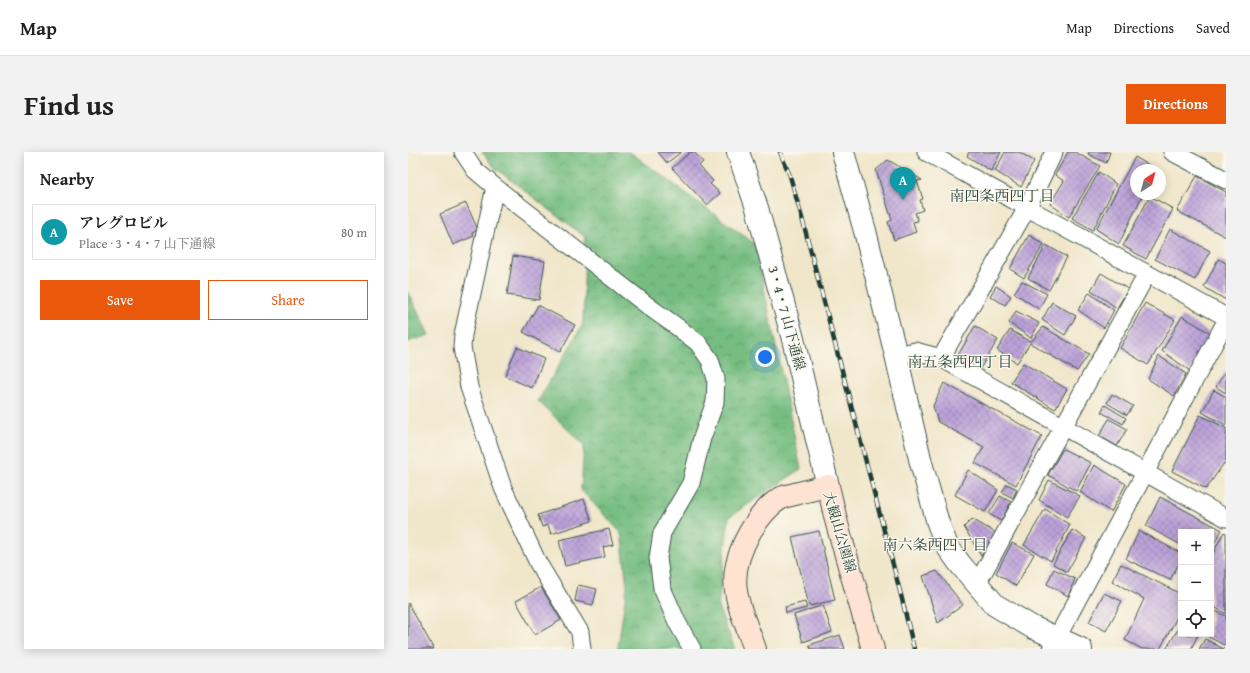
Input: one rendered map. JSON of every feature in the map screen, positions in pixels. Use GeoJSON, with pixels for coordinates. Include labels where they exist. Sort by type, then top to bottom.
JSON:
{"type":"FeatureCollection","features":[{"type":"Feature","properties":{"kind":"main road","name":"大観山公園線"},"geometry":{"type":"LineString","coordinates":[[755,649],[740,609],[736,591],[735,575],[738,556],[754,525],[766,510],[782,498],[828,486],[837,524],[873,649]]}},
{"type":"Feature","properties":{"kind":"street"},"geometry":{"type":"LineString","coordinates":[[463,152],[475,170],[495,188],[698,343],[710,360],[716,379],[715,402],[702,438],[691,483],[662,533],[658,558],[662,588],[677,622],[692,649]]}},
{"type":"Feature","properties":{"kind":"street","name":"3・4・7 山下通線"},"geometry":{"type":"LineString","coordinates":[[738,152],[757,208],[793,339],[828,486]]}},
{"type":"Feature","properties":{"kind":"street"},"geometry":{"type":"LineString","coordinates":[[843,152],[865,231],[921,463],[938,523],[948,546],[960,564],[996,605],[1032,627],[1054,643],[1081,649]]}},
{"type":"Feature","properties":{"kind":"street"},"geometry":{"type":"LineString","coordinates":[[926,152],[1226,317]]}},
{"type":"Feature","properties":{"kind":"street"},"geometry":{"type":"LineString","coordinates":[[941,358],[1027,208],[1054,152]]}},
{"type":"Feature","properties":{"kind":"street"},"geometry":{"type":"LineString","coordinates":[[1172,152],[1226,180]]}},
{"type":"Feature","properties":{"kind":"street"},"geometry":{"type":"LineString","coordinates":[[495,188],[463,335],[462,347],[469,387],[503,488],[538,564],[580,632],[582,649]]}},
{"type":"Feature","properties":{"kind":"street"},"geometry":{"type":"LineString","coordinates":[[977,584],[1147,274]]}},
{"type":"Feature","properties":{"kind":"street"},"geometry":{"type":"LineString","coordinates":[[1054,643],[1226,322]]}},
{"type":"Feature","properties":{"kind":"street"},"geometry":{"type":"LineString","coordinates":[[896,355],[915,352],[941,358],[1226,518]]}},
{"type":"Feature","properties":{"kind":"green space"},"geometry":{"type":"Polygon","coordinates":[[[482,152],[630,152],[755,244],[801,469],[729,517],[718,607],[735,649],[616,649],[618,647],[627,586],[621,533],[581,490],[584,445],[538,401],[583,324],[585,237],[494,167],[482,152]]]}},
{"type":"Feature","properties":{"kind":"green space"},"geometry":{"type":"Polygon","coordinates":[[[408,292],[429,335],[408,342],[408,292]]]}},
{"type":"Feature","properties":{"kind":"building"},"geometry":{"type":"Polygon","coordinates":[[[658,152],[681,152],[667,163],[658,152]]]}},
{"type":"Feature","properties":{"kind":"building"},"geometry":{"type":"Polygon","coordinates":[[[690,152],[694,152],[703,162],[699,166],[713,181],[710,184],[720,193],[707,205],[672,168],[690,152]]]}},
{"type":"Feature","properties":{"kind":"building"},"geometry":{"type":"Polygon","coordinates":[[[969,152],[1001,152],[991,171],[967,156],[969,152]]]}},
{"type":"Feature","properties":{"kind":"building"},"geometry":{"type":"Polygon","coordinates":[[[1005,152],[1019,152],[1034,161],[1021,187],[995,171],[1005,152]]]}},
{"type":"Feature","properties":{"kind":"building"},"geometry":{"type":"Polygon","coordinates":[[[1068,152],[1075,152],[1100,166],[1069,217],[1050,204],[1064,181],[1055,175],[1068,152]]]}},
{"type":"Feature","properties":{"kind":"building"},"geometry":{"type":"Polygon","coordinates":[[[1089,152],[1110,152],[1106,163],[1088,154],[1089,152]]]}},
{"type":"Feature","properties":{"kind":"building"},"geometry":{"type":"Polygon","coordinates":[[[1135,157],[1147,164],[1131,164],[1135,157]]]}},
{"type":"Feature","properties":{"kind":"building"},"geometry":{"type":"Polygon","coordinates":[[[888,160],[922,180],[917,181],[923,199],[920,200],[923,210],[915,213],[918,221],[913,222],[916,232],[894,240],[888,222],[892,220],[876,170],[888,160]]]}},
{"type":"Feature","properties":{"kind":"building"},"geometry":{"type":"Polygon","coordinates":[[[1130,166],[1130,200],[1140,200],[1119,244],[1096,229],[1130,166]]]}},
{"type":"Feature","properties":{"kind":"building"},"geometry":{"type":"Polygon","coordinates":[[[1099,172],[1116,184],[1093,230],[1072,218],[1099,172]]]}},
{"type":"Feature","properties":{"kind":"building"},"geometry":{"type":"Polygon","coordinates":[[[1197,176],[1226,192],[1226,237],[1177,211],[1197,176]]]}},
{"type":"Feature","properties":{"kind":"building"},"geometry":{"type":"Polygon","coordinates":[[[1148,200],[1157,200],[1173,209],[1146,259],[1123,246],[1148,200]]]}},
{"type":"Feature","properties":{"kind":"building"},"geometry":{"type":"Polygon","coordinates":[[[466,203],[478,230],[472,233],[474,236],[453,245],[440,214],[466,203]]]}},
{"type":"Feature","properties":{"kind":"building"},"geometry":{"type":"Polygon","coordinates":[[[1170,229],[1210,251],[1195,280],[1155,259],[1170,229]]]}},
{"type":"Feature","properties":{"kind":"building"},"geometry":{"type":"Polygon","coordinates":[[[1029,235],[1044,244],[1024,278],[1010,269],[1029,235]]]}},
{"type":"Feature","properties":{"kind":"building"},"geometry":{"type":"Polygon","coordinates":[[[1046,245],[1067,257],[1049,290],[1028,278],[1046,245]]]}},
{"type":"Feature","properties":{"kind":"building"},"geometry":{"type":"Polygon","coordinates":[[[513,256],[545,261],[539,300],[507,295],[513,256]]]}},
{"type":"Feature","properties":{"kind":"building"},"geometry":{"type":"Polygon","coordinates":[[[1218,259],[1226,263],[1226,300],[1204,287],[1218,259]]]}},
{"type":"Feature","properties":{"kind":"building"},"geometry":{"type":"Polygon","coordinates":[[[1101,273],[1128,289],[1117,308],[1091,290],[1101,273]]]}},
{"type":"Feature","properties":{"kind":"building"},"geometry":{"type":"Polygon","coordinates":[[[1022,281],[1047,294],[1039,309],[1014,293],[1022,281]]]}},
{"type":"Feature","properties":{"kind":"building"},"geometry":{"type":"Polygon","coordinates":[[[996,286],[1011,296],[1005,305],[990,296],[996,286]]]}},
{"type":"Feature","properties":{"kind":"building"},"geometry":{"type":"Polygon","coordinates":[[[1089,293],[1114,310],[1104,328],[1078,310],[1089,293]]]}},
{"type":"Feature","properties":{"kind":"building"},"geometry":{"type":"Polygon","coordinates":[[[1052,302],[1076,316],[1065,335],[1042,320],[1052,302]]]}},
{"type":"Feature","properties":{"kind":"building"},"geometry":{"type":"Polygon","coordinates":[[[1145,303],[1175,320],[1148,365],[1120,348],[1145,303]]]}},
{"type":"Feature","properties":{"kind":"building"},"geometry":{"type":"Polygon","coordinates":[[[538,305],[575,325],[560,352],[523,332],[538,305]]]}},
{"type":"Feature","properties":{"kind":"building"},"geometry":{"type":"Polygon","coordinates":[[[1016,311],[1039,323],[1031,338],[1009,323],[1016,311]]]}},
{"type":"Feature","properties":{"kind":"building"},"geometry":{"type":"Polygon","coordinates":[[[1182,316],[1210,333],[1190,371],[1162,351],[1182,316]]]}},
{"type":"Feature","properties":{"kind":"building"},"geometry":{"type":"Polygon","coordinates":[[[975,326],[998,340],[979,370],[957,357],[975,326]]]}},
{"type":"Feature","properties":{"kind":"building"},"geometry":{"type":"Polygon","coordinates":[[[1043,327],[1089,354],[1077,371],[1030,343],[1017,363],[997,350],[1010,330],[1031,342],[1043,327]]]}},
{"type":"Feature","properties":{"kind":"building"},"geometry":{"type":"Polygon","coordinates":[[[517,347],[544,359],[532,388],[505,376],[517,347]]]}},
{"type":"Feature","properties":{"kind":"building"},"geometry":{"type":"Polygon","coordinates":[[[1159,356],[1186,374],[1174,396],[1148,379],[1159,356]]]}},
{"type":"Feature","properties":{"kind":"building"},"geometry":{"type":"Polygon","coordinates":[[[1023,363],[1067,389],[1055,409],[1011,382],[1023,363]]]}},
{"type":"Feature","properties":{"kind":"building"},"geometry":{"type":"Polygon","coordinates":[[[1226,370],[1226,393],[1216,387],[1226,370]]]}},
{"type":"Feature","properties":{"kind":"building"},"geometry":{"type":"Polygon","coordinates":[[[944,383],[1042,436],[1016,485],[975,463],[984,447],[938,422],[933,406],[944,383]]]}},
{"type":"Feature","properties":{"kind":"building"},"geometry":{"type":"Polygon","coordinates":[[[1214,390],[1226,397],[1226,425],[1202,412],[1214,390]]]}},
{"type":"Feature","properties":{"kind":"building"},"geometry":{"type":"Polygon","coordinates":[[[1112,394],[1133,406],[1127,415],[1107,403],[1112,394]]]}},
{"type":"Feature","properties":{"kind":"building"},"geometry":{"type":"Polygon","coordinates":[[[1105,405],[1126,418],[1123,424],[1101,412],[1105,405]]]}},
{"type":"Feature","properties":{"kind":"building"},"geometry":{"type":"Polygon","coordinates":[[[1200,415],[1226,428],[1226,464],[1224,463],[1206,489],[1172,471],[1200,415]]]}},
{"type":"Feature","properties":{"kind":"building"},"geometry":{"type":"Polygon","coordinates":[[[1109,419],[1127,429],[1117,446],[1099,436],[1109,419]]]}},
{"type":"Feature","properties":{"kind":"building"},"geometry":{"type":"Polygon","coordinates":[[[1063,449],[1091,463],[1076,491],[1048,475],[1063,449]]]}},
{"type":"Feature","properties":{"kind":"building"},"geometry":{"type":"Polygon","coordinates":[[[1094,465],[1126,484],[1111,512],[1080,492],[1094,465]]]}},
{"type":"Feature","properties":{"kind":"building"},"geometry":{"type":"Polygon","coordinates":[[[968,470],[998,490],[985,512],[955,495],[968,470]]]}},
{"type":"Feature","properties":{"kind":"building"},"geometry":{"type":"Polygon","coordinates":[[[1049,480],[1080,496],[1067,517],[1039,500],[1049,480]]]}},
{"type":"Feature","properties":{"kind":"building"},"geometry":{"type":"Polygon","coordinates":[[[1007,484],[1017,489],[1013,498],[1002,492],[1007,484]]]}},
{"type":"Feature","properties":{"kind":"building"},"geometry":{"type":"Polygon","coordinates":[[[1000,496],[1011,502],[1001,521],[989,514],[1000,496]]]}},
{"type":"Feature","properties":{"kind":"building"},"geometry":{"type":"Polygon","coordinates":[[[1160,497],[1222,530],[1214,543],[1214,529],[1178,529],[1178,543],[1146,526],[1160,497]]]}},
{"type":"Feature","properties":{"kind":"building"},"geometry":{"type":"Polygon","coordinates":[[[584,499],[592,521],[551,534],[548,525],[542,527],[538,515],[584,499]]]}},
{"type":"Feature","properties":{"kind":"building"},"geometry":{"type":"Polygon","coordinates":[[[1045,509],[1070,525],[1051,561],[1024,545],[1045,509]]]}},
{"type":"Feature","properties":{"kind":"building"},"geometry":{"type":"Polygon","coordinates":[[[972,519],[996,533],[981,556],[964,527],[972,519]]]}},
{"type":"Feature","properties":{"kind":"building"},"geometry":{"type":"Polygon","coordinates":[[[609,529],[613,545],[603,547],[605,557],[565,566],[559,540],[609,529]]]}},
{"type":"Feature","properties":{"kind":"building"},"geometry":{"type":"Polygon","coordinates":[[[1072,530],[1086,538],[1067,572],[1053,564],[1072,530]]]}},
{"type":"Feature","properties":{"kind":"building"},"geometry":{"type":"Polygon","coordinates":[[[819,531],[835,600],[809,606],[792,537],[819,531]]]}},
{"type":"Feature","properties":{"kind":"building"},"geometry":{"type":"Polygon","coordinates":[[[1139,531],[1178,551],[1178,565],[1170,580],[1126,559],[1139,531]]]}},
{"type":"Feature","properties":{"kind":"building"},"geometry":{"type":"Polygon","coordinates":[[[1224,532],[1226,533],[1226,614],[1214,607],[1214,551],[1224,532]]]}},
{"type":"Feature","properties":{"kind":"building"},"geometry":{"type":"Polygon","coordinates":[[[1012,543],[1034,554],[1016,586],[996,573],[1012,543]]]}},
{"type":"Feature","properties":{"kind":"building"},"geometry":{"type":"Polygon","coordinates":[[[1121,564],[1178,592],[1178,616],[1160,649],[1142,649],[1125,640],[1144,599],[1112,581],[1121,564]]]}},
{"type":"Feature","properties":{"kind":"building"},"geometry":{"type":"Polygon","coordinates":[[[1054,569],[1075,579],[1068,596],[1047,584],[1054,569]]]}},
{"type":"Feature","properties":{"kind":"building"},"geometry":{"type":"Polygon","coordinates":[[[937,571],[963,605],[938,623],[923,576],[937,571]]]}},
{"type":"Feature","properties":{"kind":"building"},"geometry":{"type":"Polygon","coordinates":[[[578,585],[597,589],[593,605],[575,601],[578,585]]]}},
{"type":"Feature","properties":{"kind":"building"},"geometry":{"type":"Polygon","coordinates":[[[541,587],[561,620],[535,635],[516,601],[541,587]]]}},
{"type":"Feature","properties":{"kind":"building"},"geometry":{"type":"Polygon","coordinates":[[[1104,593],[1122,601],[1106,631],[1089,622],[1104,593]]]}},
{"type":"Feature","properties":{"kind":"building"},"geometry":{"type":"Polygon","coordinates":[[[805,602],[807,608],[786,613],[785,607],[805,602]]]}},
{"type":"Feature","properties":{"kind":"building"},"geometry":{"type":"Polygon","coordinates":[[[408,603],[434,649],[408,649],[408,603]]]}},
{"type":"Feature","properties":{"kind":"building"},"geometry":{"type":"Polygon","coordinates":[[[823,605],[832,632],[803,642],[794,615],[823,605]]]}},
{"type":"Feature","properties":{"kind":"building"},"geometry":{"type":"Polygon","coordinates":[[[1214,610],[1226,616],[1226,642],[1224,645],[1209,637],[1214,637],[1214,610]]]}},
{"type":"Feature","properties":{"kind":"building"},"geometry":{"type":"Polygon","coordinates":[[[1178,629],[1178,637],[1197,637],[1191,649],[1166,649],[1178,629]]]}},
{"type":"Feature","properties":{"kind":"building"},"geometry":{"type":"Polygon","coordinates":[[[840,635],[845,649],[811,649],[809,645],[840,635]]]}},
{"type":"Feature","properties":{"kind":"building"},"geometry":{"type":"Polygon","coordinates":[[[1205,639],[1224,649],[1199,649],[1205,639]]]}},
{"type":"Feature","properties":{"kind":"railway"},"geometry":{"type":"LineString","coordinates":[[780,152],[790,176],[802,218],[914,649]]}},
{"type":"Feature","properties":{"kind":"place","name":"アレグロビル"},"geometry":{"type":"Point","coordinates":[903,200]}},
{"type":"Feature","properties":{"kind":"district","name":"南四条西四丁目"},"geometry":{"type":"Point","coordinates":[1002,196]}},
{"type":"Feature","properties":{"kind":"district","name":"南五条西四丁目"},"geometry":{"type":"Point","coordinates":[960,362]}},
{"type":"Feature","properties":{"kind":"district","name":"南六条西四丁目"},"geometry":{"type":"Point","coordinates":[935,545]}}]}
